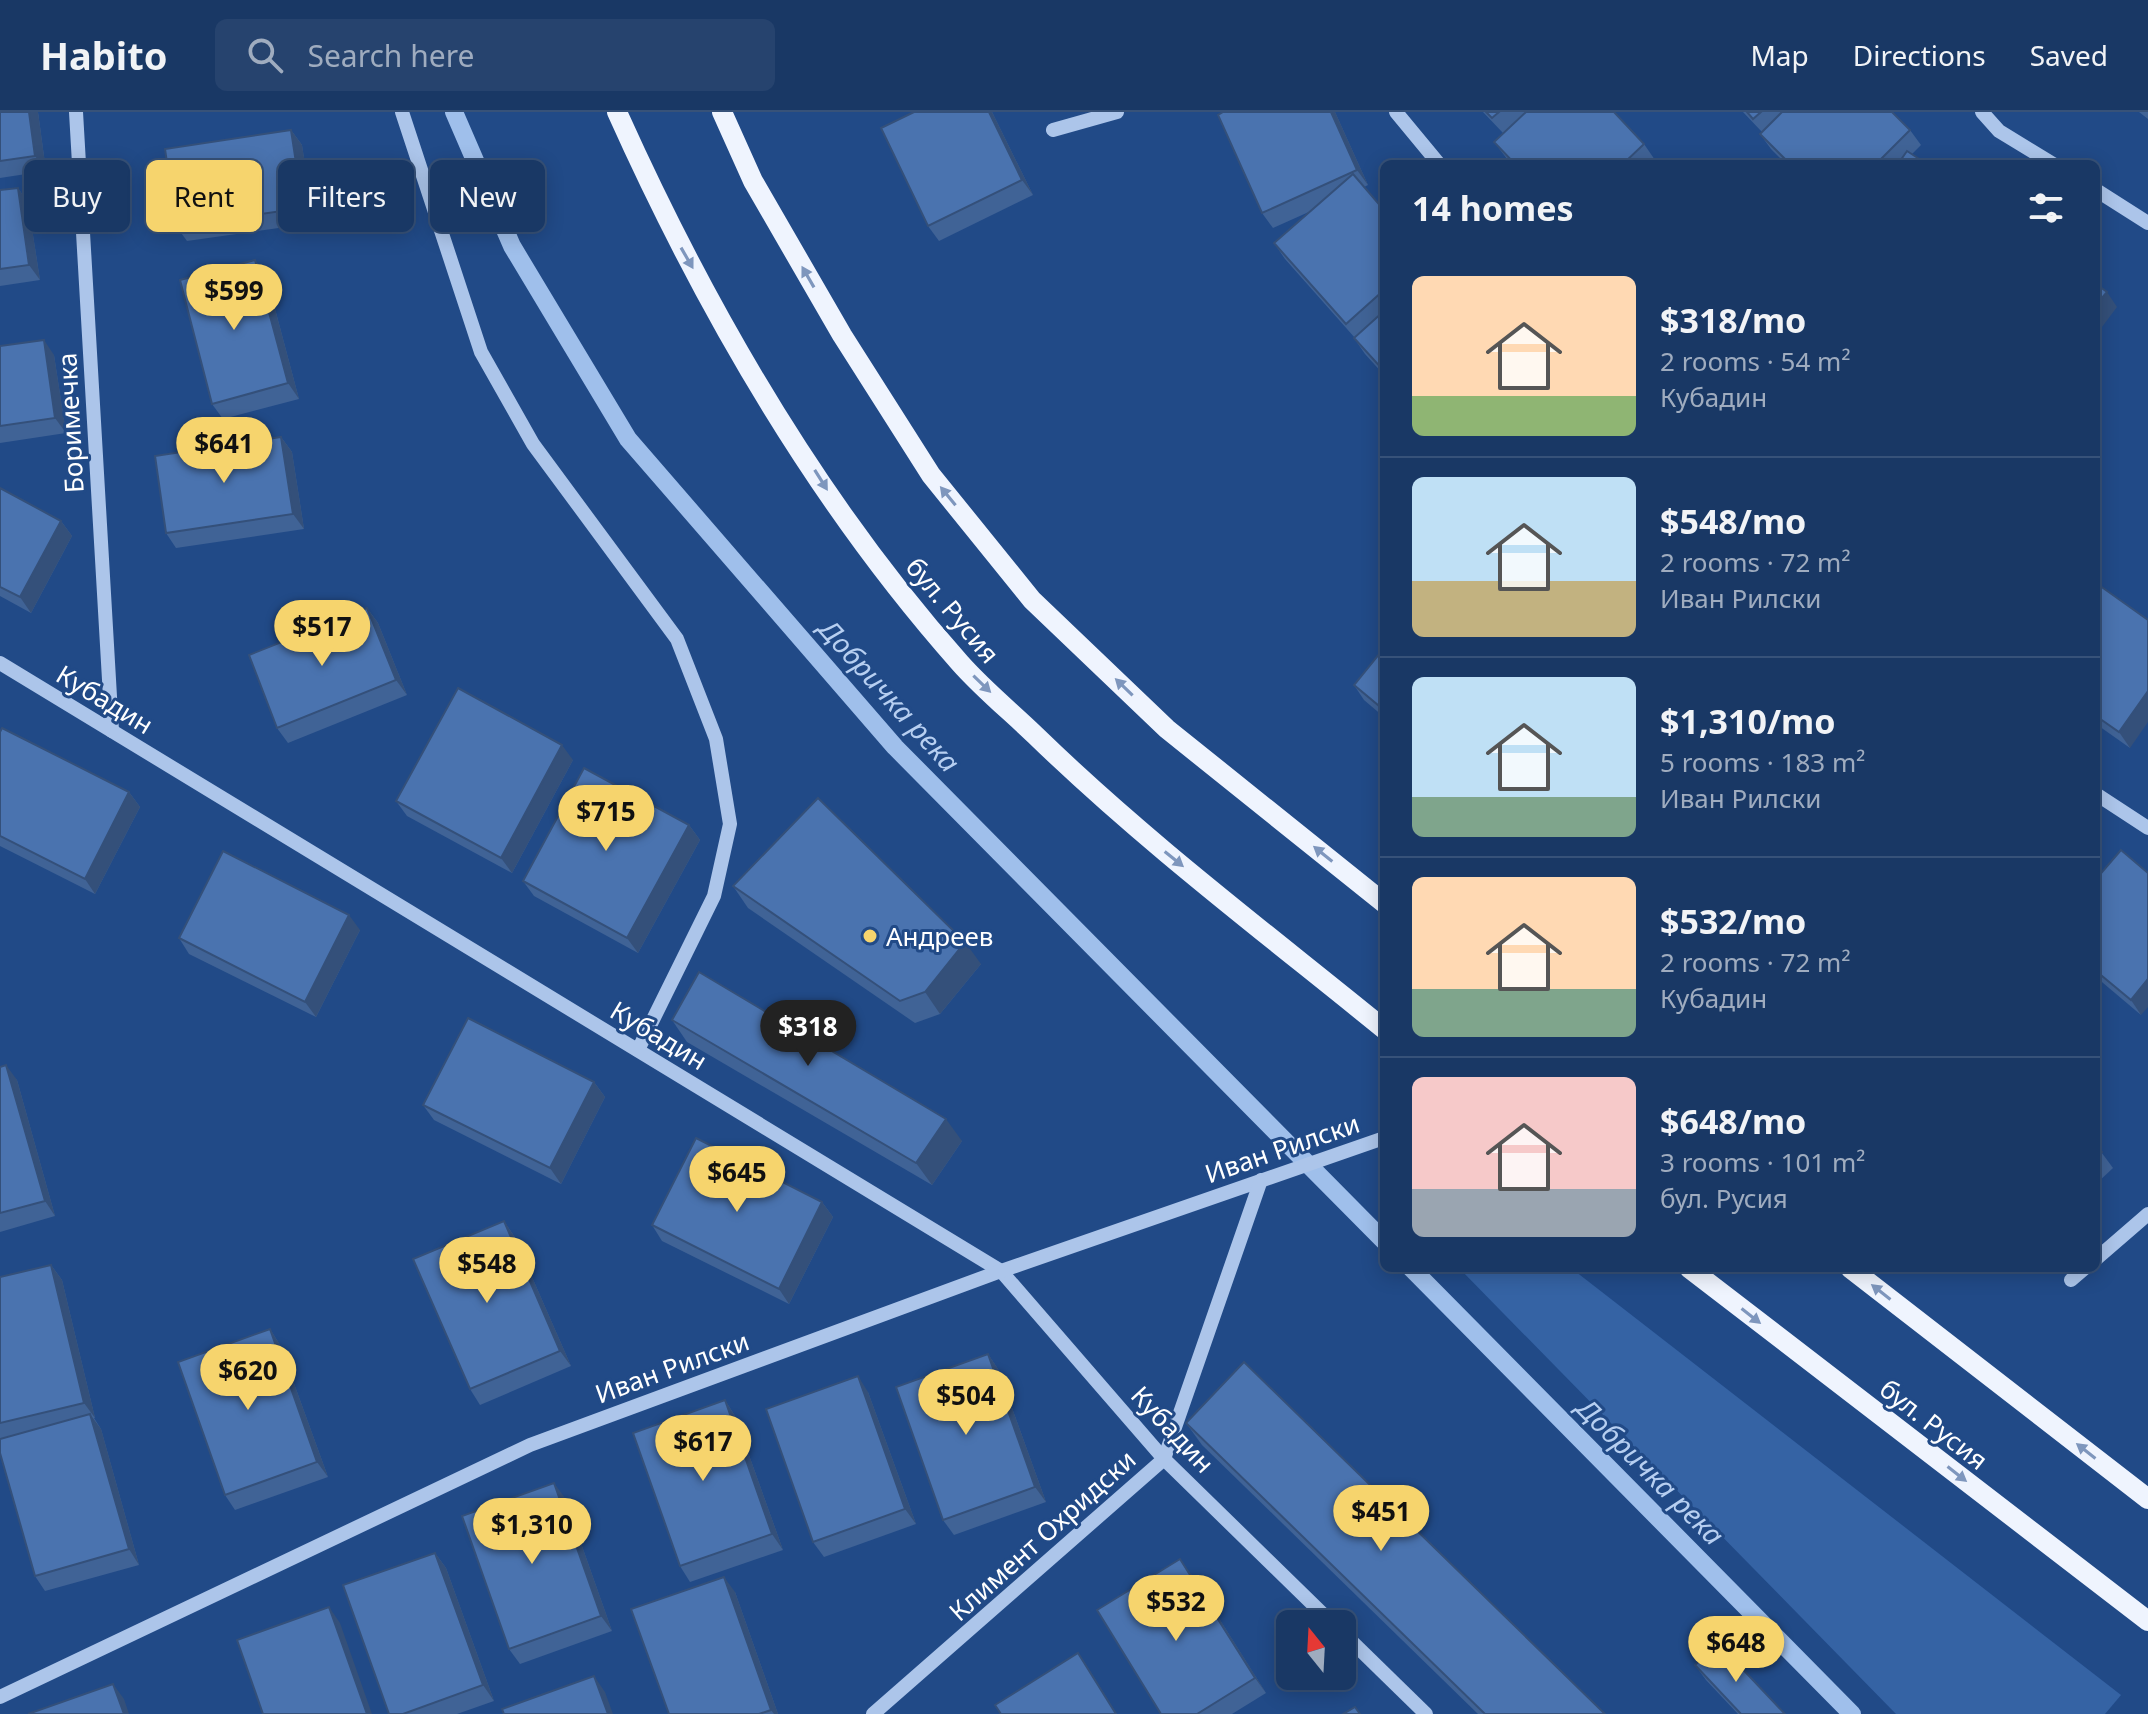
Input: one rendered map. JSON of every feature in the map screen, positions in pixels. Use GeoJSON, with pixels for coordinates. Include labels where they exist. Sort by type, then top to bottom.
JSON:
{"type":"FeatureCollection","features":[{"type":"Feature","properties":{"kind":"main road","name":"бул. Русия"},"geometry":{"type":"LineString","coordinates":[[617,112],[668,225],[760,384],[853,530],[961,664],[1103,801],[1380,1026]]}},
{"type":"Feature","properties":{"kind":"main road"},"geometry":{"type":"LineString","coordinates":[[722,112],[760,194],[842,335],[922,462],[1032,600],[1167,729],[1380,900]]}},
{"type":"Feature","properties":{"kind":"main road","name":"бул. Русия"},"geometry":{"type":"LineString","coordinates":[[1694,1272],[2148,1621]]}},
{"type":"Feature","properties":{"kind":"main road"},"geometry":{"type":"LineString","coordinates":[[1855,1272],[2148,1499]]}},
{"type":"Feature","properties":{"kind":"street","name":"Боримечка"},"geometry":{"type":"LineString","coordinates":[[76,112],[112,731]]}},
{"type":"Feature","properties":{"kind":"street"},"geometry":{"type":"LineString","coordinates":[[402,112],[481,352],[533,444],[677,639],[716,739],[730,824],[714,896],[638,1050]]}},
{"type":"Feature","properties":{"kind":"street"},"geometry":{"type":"LineString","coordinates":[[1053,130],[1117,112]]}},
{"type":"Feature","properties":{"kind":"street"},"geometry":{"type":"LineString","coordinates":[[1396,112],[1436,160]]}},
{"type":"Feature","properties":{"kind":"street"},"geometry":{"type":"LineString","coordinates":[[1982,112],[1999,131],[2046,160]]}},
{"type":"Feature","properties":{"kind":"street"},"geometry":{"type":"LineString","coordinates":[[2100,193],[2148,223]]}},
{"type":"Feature","properties":{"kind":"street","name":"Кубадин"},"geometry":{"type":"LineString","coordinates":[[0,663],[1001,1271],[1164,1459],[1319,1610]]}},
{"type":"Feature","properties":{"kind":"street"},"geometry":{"type":"LineString","coordinates":[[2100,797],[2148,828]]}},
{"type":"Feature","properties":{"kind":"street","name":"Иван Рилски"},"geometry":{"type":"LineString","coordinates":[[0,1697],[530,1445],[1001,1271],[1380,1139]]}},
{"type":"Feature","properties":{"kind":"street","name":"Климент Охридски"},"geometry":{"type":"LineString","coordinates":[[873,1714],[1164,1459],[1261,1180]]}},
{"type":"Feature","properties":{"kind":"street"},"geometry":{"type":"LineString","coordinates":[[2100,1256],[2148,1214]]}},
{"type":"Feature","properties":{"kind":"street"},"geometry":{"type":"LineString","coordinates":[[2071,1280],[2080,1272]]}},
{"type":"Feature","properties":{"kind":"street"},"geometry":{"type":"LineString","coordinates":[[1356,1646],[1426,1714]]}},
{"type":"Feature","properties":{"kind":"shaded area"},"geometry":{"type":"Polygon","coordinates":[[[1463,1272],[1576,1272],[2121,1695],[2105,1714],[1896,1714],[1463,1272]]]}},
{"type":"Feature","properties":{"kind":"building"},"geometry":{"type":"Polygon","coordinates":[[[0,112],[29,112],[35,156],[0,161],[0,112]]]}},
{"type":"Feature","properties":{"kind":"building"},"geometry":{"type":"Polygon","coordinates":[[[914,112],[989,112],[1022,180],[928,226],[881,128],[914,112]]]}},
{"type":"Feature","properties":{"kind":"building"},"geometry":{"type":"Polygon","coordinates":[[[1223,112],[1331,112],[1357,170],[1262,213],[1218,115],[1223,112]]]}},
{"type":"Feature","properties":{"kind":"building"},"geometry":{"type":"Polygon","coordinates":[[[1526,112],[1614,112],[1644,144],[1627,160],[1511,160],[1494,142],[1526,112]]]}},
{"type":"Feature","properties":{"kind":"building"},"geometry":{"type":"Polygon","coordinates":[[[1747,112],[1761,112],[1753,119],[1747,112]]]}},
{"type":"Feature","properties":{"kind":"building"},"geometry":{"type":"Polygon","coordinates":[[[1782,112],[1892,112],[1910,130],[1880,160],[1786,160],[1760,134],[1782,112]]]}},
{"type":"Feature","properties":{"kind":"building"},"geometry":{"type":"Polygon","coordinates":[[[291,130],[296,160],[278,160],[278,212],[262,214],[262,160],[167,160],[165,149],[291,130]]]}},
{"type":"Feature","properties":{"kind":"building"},"geometry":{"type":"Polygon","coordinates":[[[1907,151],[1921,160],[1901,160],[1907,151]]]}},
{"type":"Feature","properties":{"kind":"building"},"geometry":{"type":"Polygon","coordinates":[[[1353,174],[1380,205],[1380,294],[1346,324],[1274,243],[1353,174]]]}},
{"type":"Feature","properties":{"kind":"building"},"geometry":{"type":"Polygon","coordinates":[[[18,188],[29,265],[0,269],[0,190],[18,188]]]}},
{"type":"Feature","properties":{"kind":"building"},"geometry":{"type":"Polygon","coordinates":[[[255,260],[288,383],[212,404],[180,280],[255,260]]]}},
{"type":"Feature","properties":{"kind":"building"},"geometry":{"type":"Polygon","coordinates":[[[2100,287],[2107,292],[2100,300],[2100,287]]]}},
{"type":"Feature","properties":{"kind":"building"},"geometry":{"type":"Polygon","coordinates":[[[1380,315],[1380,367],[1354,338],[1380,315]]]}},
{"type":"Feature","properties":{"kind":"building"},"geometry":{"type":"Polygon","coordinates":[[[44,340],[55,418],[0,426],[0,346],[44,340]]]}},
{"type":"Feature","properties":{"kind":"building"},"geometry":{"type":"Polygon","coordinates":[[[281,437],[293,514],[166,533],[155,456],[281,437]]]}},
{"type":"Feature","properties":{"kind":"building"},"geometry":{"type":"Polygon","coordinates":[[[0,488],[61,521],[20,597],[0,587],[0,488]]]}},
{"type":"Feature","properties":{"kind":"building"},"geometry":{"type":"Polygon","coordinates":[[[2100,586],[2148,620],[2148,691],[2119,732],[2100,719],[2100,586]]]}},
{"type":"Feature","properties":{"kind":"building"},"geometry":{"type":"Polygon","coordinates":[[[367,608],[396,680],[277,728],[249,655],[367,608]]]}},
{"type":"Feature","properties":{"kind":"building"},"geometry":{"type":"Polygon","coordinates":[[[1380,653],[1380,707],[1354,685],[1380,653]]]}},
{"type":"Feature","properties":{"kind":"building"},"geometry":{"type":"Polygon","coordinates":[[[458,688],[562,745],[501,858],[396,801],[458,688]]]}},
{"type":"Feature","properties":{"kind":"building"},"geometry":{"type":"Polygon","coordinates":[[[2,728],[129,792],[85,879],[0,836],[2,728]]]}},
{"type":"Feature","properties":{"kind":"building"},"geometry":{"type":"Polygon","coordinates":[[[584,768],[689,825],[627,938],[523,881],[584,768]]]}},
{"type":"Feature","properties":{"kind":"building","name":"Андреев"},"geometry":{"type":"Polygon","coordinates":[[[818,798],[965,942],[925,992],[900,1001],[733,886],[818,798]]]}},
{"type":"Feature","properties":{"kind":"building"},"geometry":{"type":"Polygon","coordinates":[[[2121,850],[2148,873],[2148,979],[2131,1000],[2100,974],[2100,874],[2121,850]]]}},
{"type":"Feature","properties":{"kind":"building"},"geometry":{"type":"Polygon","coordinates":[[[223,851],[349,915],[305,1002],[179,938],[223,851]]]}},
{"type":"Feature","properties":{"kind":"building"},"geometry":{"type":"Polygon","coordinates":[[[699,972],[946,1119],[916,1163],[672,1020],[699,972]]]}},
{"type":"Feature","properties":{"kind":"building"},"geometry":{"type":"Polygon","coordinates":[[[468,1018],[594,1082],[550,1168],[423,1105],[468,1018]]]}},
{"type":"Feature","properties":{"kind":"building"},"geometry":{"type":"Polygon","coordinates":[[[6,1065],[45,1201],[0,1213],[0,1067],[6,1065]]]}},
{"type":"Feature","properties":{"kind":"building"},"geometry":{"type":"Polygon","coordinates":[[[696,1138],[822,1202],[779,1289],[652,1225],[696,1138]]]}},
{"type":"Feature","properties":{"kind":"building"},"geometry":{"type":"Polygon","coordinates":[[[504,1221],[560,1351],[470,1389],[413,1259],[504,1221]]]}},
{"type":"Feature","properties":{"kind":"building"},"geometry":{"type":"Polygon","coordinates":[[[51,1265],[84,1403],[0,1423],[0,1277],[51,1265]]]}},
{"type":"Feature","properties":{"kind":"building"},"geometry":{"type":"Polygon","coordinates":[[[270,1329],[317,1462],[225,1495],[178,1362],[270,1329]]]}},
{"type":"Feature","properties":{"kind":"building"},"geometry":{"type":"Polygon","coordinates":[[[988,1354],[1035,1487],[943,1520],[896,1387],[988,1354]]]}},
{"type":"Feature","properties":{"kind":"building"},"geometry":{"type":"Polygon","coordinates":[[[1244,1362],[1605,1714],[1485,1714],[1186,1423],[1244,1362]]]}},
{"type":"Feature","properties":{"kind":"building"},"geometry":{"type":"Polygon","coordinates":[[[858,1376],[905,1509],[813,1542],[766,1409],[858,1376]]]}},
{"type":"Feature","properties":{"kind":"building"},"geometry":{"type":"Polygon","coordinates":[[[725,1400],[772,1534],[680,1566],[633,1433],[725,1400]]]}},
{"type":"Feature","properties":{"kind":"building"},"geometry":{"type":"Polygon","coordinates":[[[90,1414],[129,1549],[35,1576],[0,1453],[0,1439],[90,1414]]]}},
{"type":"Feature","properties":{"kind":"building"},"geometry":{"type":"Polygon","coordinates":[[[554,1483],[601,1616],[509,1649],[462,1516],[554,1483]]]}},
{"type":"Feature","properties":{"kind":"building"},"geometry":{"type":"Polygon","coordinates":[[[435,1553],[483,1685],[403,1714],[389,1714],[343,1585],[435,1553]]]}},
{"type":"Feature","properties":{"kind":"building"},"geometry":{"type":"Polygon","coordinates":[[[1180,1559],[1255,1678],[1197,1714],[1161,1714],[1097,1610],[1180,1559]]]}},
{"type":"Feature","properties":{"kind":"building"},"geometry":{"type":"Polygon","coordinates":[[[724,1577],[771,1710],[759,1714],[669,1714],[631,1609],[724,1577]]]}},
{"type":"Feature","properties":{"kind":"building"},"geometry":{"type":"Polygon","coordinates":[[[329,1607],[367,1714],[263,1714],[237,1640],[329,1607]]]}},
{"type":"Feature","properties":{"kind":"building"},"geometry":{"type":"Polygon","coordinates":[[[1718,1643],[1785,1714],[1741,1714],[1695,1665],[1718,1643]]]}},
{"type":"Feature","properties":{"kind":"building"},"geometry":{"type":"Polygon","coordinates":[[[1078,1653],[1116,1714],[1001,1714],[995,1705],[1078,1653]]]}},
{"type":"Feature","properties":{"kind":"building"},"geometry":{"type":"Polygon","coordinates":[[[594,1676],[608,1714],[504,1714],[502,1709],[594,1676]]]}},
{"type":"Feature","properties":{"kind":"building"},"geometry":{"type":"Polygon","coordinates":[[[113,1684],[124,1714],[28,1714],[113,1684]]]}},
{"type":"Feature","properties":{"kind":"building"},"geometry":{"type":"Polygon","coordinates":[[[1355,1707],[1360,1714],[1343,1714],[1355,1707]]]}},
{"type":"Feature","properties":{"kind":"waterway","name":"Добричка река"},"geometry":{"type":"LineString","coordinates":[[454,112],[512,246],[628,439],[895,747],[1380,1237]]}},
{"type":"Feature","properties":{"kind":"waterway","name":"Добричка река"},"geometry":{"type":"LineString","coordinates":[[1415,1272],[1852,1714]]}},
{"type":"Feature","properties":{"kind":"place","name":"Андреев"},"geometry":{"type":"Point","coordinates":[870,936]}}]}
